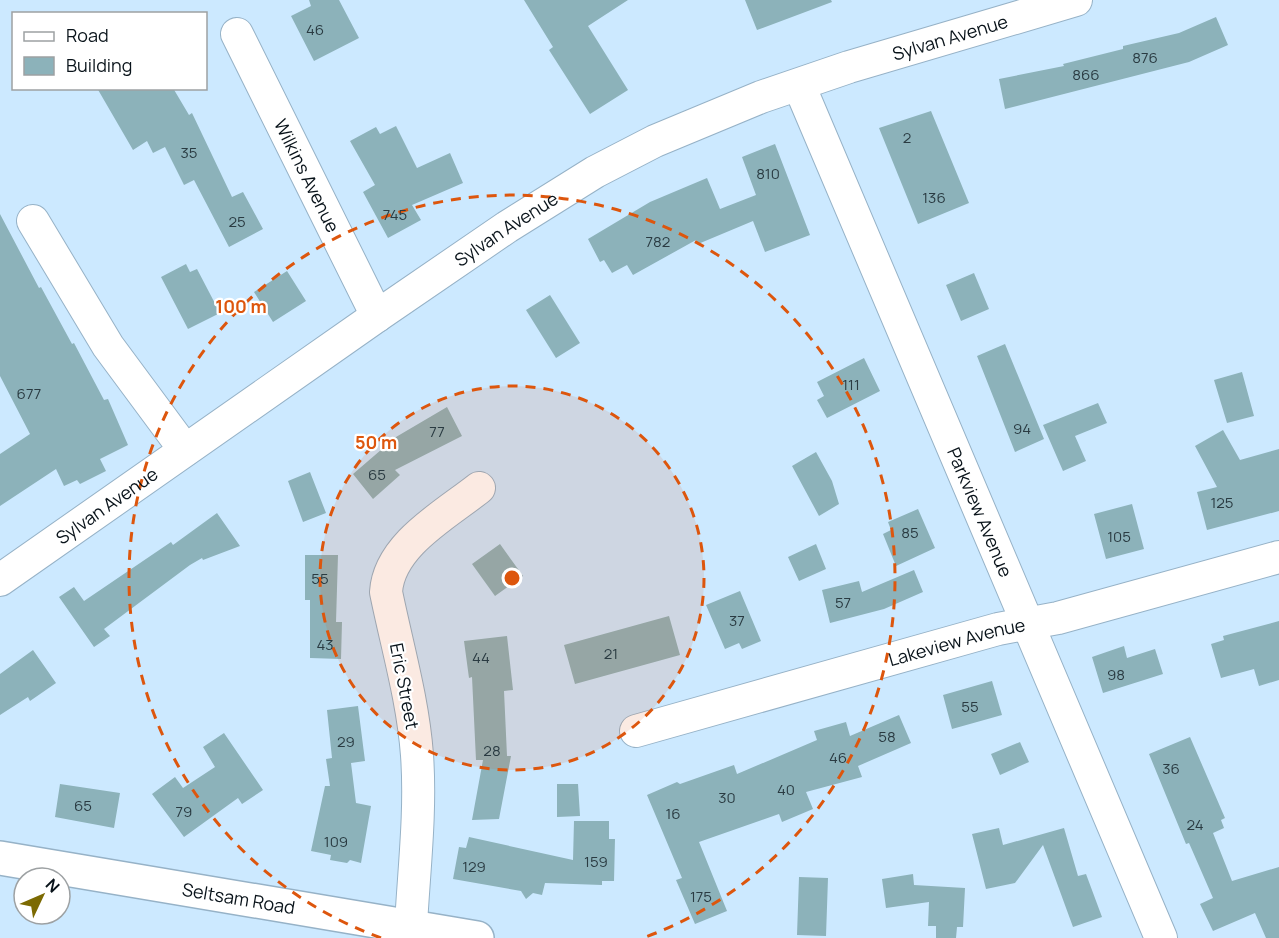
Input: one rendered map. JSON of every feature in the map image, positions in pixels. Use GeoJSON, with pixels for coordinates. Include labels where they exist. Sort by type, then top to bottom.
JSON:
{"type":"FeatureCollection","features":[{"type":"Feature","properties":{"kind":"main road","name":"Seltsam Road"},"geometry":{"type":"LineString","coordinates":[[0,858],[411,925],[477,938]]}},
{"type":"Feature","properties":{"kind":"street","name":"Sylvan Avenue"},"geometry":{"type":"LineString","coordinates":[[0,580],[377,316],[507,227],[595,172],[700,121],[1008,8],[1076,0]]}},
{"type":"Feature","properties":{"kind":"street","name":"Wilkins Avenue"},"geometry":{"type":"LineString","coordinates":[[237,34],[377,316]]}},
{"type":"Feature","properties":{"kind":"street","name":"Parkview Avenue"},"geometry":{"type":"LineString","coordinates":[[799,85],[1161,938]]}},
{"type":"Feature","properties":{"kind":"street"},"geometry":{"type":"LineString","coordinates":[[33,221],[108,346],[185,450]]}},
{"type":"Feature","properties":{"kind":"street","name":"Eric Street"},"geometry":{"type":"LineString","coordinates":[[411,925],[418,782],[417,753],[414,725],[386,592],[387,577],[394,560],[406,546],[479,488]]}},
{"type":"Feature","properties":{"kind":"street","name":"Lakeview Avenue"},"geometry":{"type":"LineString","coordinates":[[636,731],[999,629],[1027,624],[1279,557]]}},
{"type":"Feature","properties":{"kind":"building"},"geometry":{"type":"Polygon","coordinates":[[[309,0],[339,0],[359,38],[314,61],[291,16],[311,6],[309,0]]]}},
{"type":"Feature","properties":{"kind":"building"},"geometry":{"type":"Polygon","coordinates":[[[524,0],[628,0],[588,26],[628,90],[590,114],[549,50],[553,47],[524,0]]]}},
{"type":"Feature","properties":{"kind":"building"},"geometry":{"type":"Polygon","coordinates":[[[745,0],[831,0],[832,2],[757,30],[745,0]]]}},
{"type":"Feature","properties":{"kind":"building"},"geometry":{"type":"Polygon","coordinates":[[[1216,17],[1228,45],[1189,62],[1005,109],[999,79],[1064,66],[1063,64],[1123,49],[1123,46],[1179,33],[1216,17]]]}},
{"type":"Feature","properties":{"kind":"building"},"geometry":{"type":"Polygon","coordinates":[[[98,90],[174,90],[189,115],[192,113],[232,197],[243,192],[263,229],[229,247],[194,180],[184,185],[165,147],[153,153],[147,141],[133,150],[98,90]]]}},
{"type":"Feature","properties":{"kind":"building"},"geometry":{"type":"Polygon","coordinates":[[[931,111],[969,203],[918,224],[879,128],[931,111]]]}},
{"type":"Feature","properties":{"kind":"building"},"geometry":{"type":"Polygon","coordinates":[[[396,126],[417,168],[450,153],[463,183],[412,205],[421,220],[388,238],[363,192],[375,185],[350,141],[376,127],[380,134],[396,126]]]}},
{"type":"Feature","properties":{"kind":"building"},"geometry":{"type":"Polygon","coordinates":[[[775,144],[810,235],[765,252],[753,221],[698,244],[696,240],[633,275],[627,265],[612,273],[604,260],[600,262],[588,239],[650,202],[707,178],[720,209],[756,195],[742,157],[775,144]]]}},
{"type":"Feature","properties":{"kind":"building"},"geometry":{"type":"Polygon","coordinates":[[[0,214],[39,288],[41,287],[72,344],[74,343],[104,400],[108,399],[128,445],[100,459],[106,471],[80,484],[77,480],[64,486],[56,469],[0,506],[0,454],[30,434],[0,376],[0,214]]]}},
{"type":"Feature","properties":{"kind":"building"},"geometry":{"type":"Polygon","coordinates":[[[186,264],[190,272],[197,269],[220,313],[188,329],[161,277],[186,264]]]}},
{"type":"Feature","properties":{"kind":"building"},"geometry":{"type":"Polygon","coordinates":[[[287,271],[306,301],[273,322],[254,292],[287,271]]]}},
{"type":"Feature","properties":{"kind":"building"},"geometry":{"type":"Polygon","coordinates":[[[974,273],[989,309],[961,321],[946,285],[974,273]]]}},
{"type":"Feature","properties":{"kind":"building"},"geometry":{"type":"Polygon","coordinates":[[[550,295],[580,343],[556,358],[526,310],[550,295]]]}},
{"type":"Feature","properties":{"kind":"building"},"geometry":{"type":"Polygon","coordinates":[[[1005,344],[1044,439],[1015,452],[977,356],[1005,344]]]}},
{"type":"Feature","properties":{"kind":"building"},"geometry":{"type":"Polygon","coordinates":[[[864,358],[880,391],[827,418],[817,400],[824,396],[817,382],[864,358]]]}},
{"type":"Feature","properties":{"kind":"building"},"geometry":{"type":"Polygon","coordinates":[[[1242,372],[1254,416],[1227,423],[1214,380],[1242,372]]]}},
{"type":"Feature","properties":{"kind":"building"},"geometry":{"type":"Polygon","coordinates":[[[1098,403],[1107,423],[1075,436],[1086,461],[1063,471],[1043,425],[1098,403]]]}},
{"type":"Feature","properties":{"kind":"building"},"geometry":{"type":"Polygon","coordinates":[[[447,407],[462,436],[395,470],[400,475],[373,499],[353,474],[396,437],[447,407]]]}},
{"type":"Feature","properties":{"kind":"building"},"geometry":{"type":"Polygon","coordinates":[[[1223,430],[1240,460],[1279,449],[1279,511],[1207,530],[1197,492],[1217,487],[1195,446],[1223,430]]]}},
{"type":"Feature","properties":{"kind":"building"},"geometry":{"type":"Polygon","coordinates":[[[816,452],[832,481],[839,504],[819,516],[792,466],[816,452]]]}},
{"type":"Feature","properties":{"kind":"building"},"geometry":{"type":"Polygon","coordinates":[[[310,472],[326,513],[303,522],[288,481],[310,472]]]}},
{"type":"Feature","properties":{"kind":"building"},"geometry":{"type":"Polygon","coordinates":[[[1132,504],[1144,549],[1106,559],[1094,514],[1132,504]]]}},
{"type":"Feature","properties":{"kind":"building"},"geometry":{"type":"Polygon","coordinates":[[[918,509],[935,548],[896,566],[883,534],[891,530],[888,522],[918,509]]]}},
{"type":"Feature","properties":{"kind":"building"},"geometry":{"type":"Polygon","coordinates":[[[217,513],[240,546],[203,560],[202,558],[190,565],[104,629],[110,636],[94,647],[59,597],[74,587],[84,601],[171,542],[173,545],[217,513]]]}},
{"type":"Feature","properties":{"kind":"building"},"geometry":{"type":"Polygon","coordinates":[[[500,544],[523,576],[495,596],[472,564],[500,544]]]}},
{"type":"Feature","properties":{"kind":"building"},"geometry":{"type":"Polygon","coordinates":[[[816,544],[826,569],[799,581],[788,557],[816,544]]]}},
{"type":"Feature","properties":{"kind":"building"},"geometry":{"type":"Polygon","coordinates":[[[305,555],[338,555],[336,622],[342,622],[341,659],[310,658],[310,600],[305,600],[305,555]]]}},
{"type":"Feature","properties":{"kind":"building"},"geometry":{"type":"Polygon","coordinates":[[[914,570],[923,592],[884,609],[830,623],[822,590],[859,581],[862,592],[914,570]]]}},
{"type":"Feature","properties":{"kind":"building"},"geometry":{"type":"Polygon","coordinates":[[[740,591],[761,641],[742,649],[739,643],[725,649],[706,605],[740,591]]]}},
{"type":"Feature","properties":{"kind":"building"},"geometry":{"type":"Polygon","coordinates":[[[669,616],[680,655],[575,684],[564,645],[669,616]]]}},
{"type":"Feature","properties":{"kind":"building"},"geometry":{"type":"Polygon","coordinates":[[[1279,621],[1279,680],[1259,686],[1254,669],[1221,678],[1211,644],[1224,640],[1223,636],[1279,621]]]}},
{"type":"Feature","properties":{"kind":"building"},"geometry":{"type":"Polygon","coordinates":[[[507,636],[513,690],[504,691],[507,756],[511,756],[499,819],[472,820],[483,760],[476,760],[472,677],[469,678],[464,641],[507,636]]]}},
{"type":"Feature","properties":{"kind":"building"},"geometry":{"type":"Polygon","coordinates":[[[1124,646],[1127,658],[1155,649],[1163,674],[1103,693],[1092,657],[1124,646]]]}},
{"type":"Feature","properties":{"kind":"building"},"geometry":{"type":"Polygon","coordinates":[[[33,650],[56,683],[30,701],[28,697],[0,715],[0,674],[33,650]]]}},
{"type":"Feature","properties":{"kind":"building"},"geometry":{"type":"Polygon","coordinates":[[[992,681],[1002,715],[952,729],[943,695],[992,681]]]}},
{"type":"Feature","properties":{"kind":"building"},"geometry":{"type":"Polygon","coordinates":[[[358,706],[365,761],[351,763],[356,803],[371,806],[361,863],[350,860],[347,863],[330,860],[331,855],[311,851],[325,786],[330,786],[326,759],[332,758],[327,710],[358,706]]]}},
{"type":"Feature","properties":{"kind":"building"},"geometry":{"type":"Polygon","coordinates":[[[899,715],[911,743],[858,766],[862,777],[806,792],[813,809],[782,822],[779,814],[699,842],[727,911],[695,924],[676,880],[682,878],[647,795],[677,782],[680,784],[734,765],[737,774],[817,740],[814,731],[846,722],[850,736],[899,715]]]}},
{"type":"Feature","properties":{"kind":"building"},"geometry":{"type":"Polygon","coordinates":[[[224,733],[263,790],[242,804],[238,798],[184,837],[152,794],[175,777],[183,788],[215,767],[203,747],[224,733]]]}},
{"type":"Feature","properties":{"kind":"building"},"geometry":{"type":"Polygon","coordinates":[[[1190,737],[1225,818],[1221,820],[1224,828],[1213,833],[1232,881],[1279,867],[1279,938],[1266,938],[1255,913],[1213,931],[1200,904],[1213,898],[1189,843],[1186,844],[1149,754],[1190,737]]]}},
{"type":"Feature","properties":{"kind":"building"},"geometry":{"type":"Polygon","coordinates":[[[1020,742],[1029,762],[1000,775],[991,754],[1020,742]]]}},
{"type":"Feature","properties":{"kind":"building"},"geometry":{"type":"Polygon","coordinates":[[[60,784],[120,793],[114,828],[55,817],[60,784]]]}},
{"type":"Feature","properties":{"kind":"building"},"geometry":{"type":"Polygon","coordinates":[[[557,784],[578,784],[580,816],[557,817],[557,784]]]}},
{"type":"Feature","properties":{"kind":"building"},"geometry":{"type":"Polygon","coordinates":[[[574,821],[609,821],[609,839],[615,839],[614,881],[602,881],[602,885],[545,883],[542,895],[533,893],[526,899],[521,891],[453,879],[459,847],[466,848],[469,837],[573,860],[574,821]]]}},
{"type":"Feature","properties":{"kind":"building"},"geometry":{"type":"Polygon","coordinates":[[[999,828],[1003,845],[1064,828],[1078,876],[1086,874],[1102,917],[1073,927],[1043,845],[1015,883],[986,889],[972,834],[999,828]]]}},
{"type":"Feature","properties":{"kind":"building"},"geometry":{"type":"Polygon","coordinates":[[[913,874],[914,885],[965,888],[963,927],[957,927],[956,938],[936,938],[936,926],[928,926],[929,902],[886,908],[882,879],[913,874]]]}},
{"type":"Feature","properties":{"kind":"building"},"geometry":{"type":"Polygon","coordinates":[[[799,877],[828,878],[826,936],[797,935],[799,877]]]}}]}
